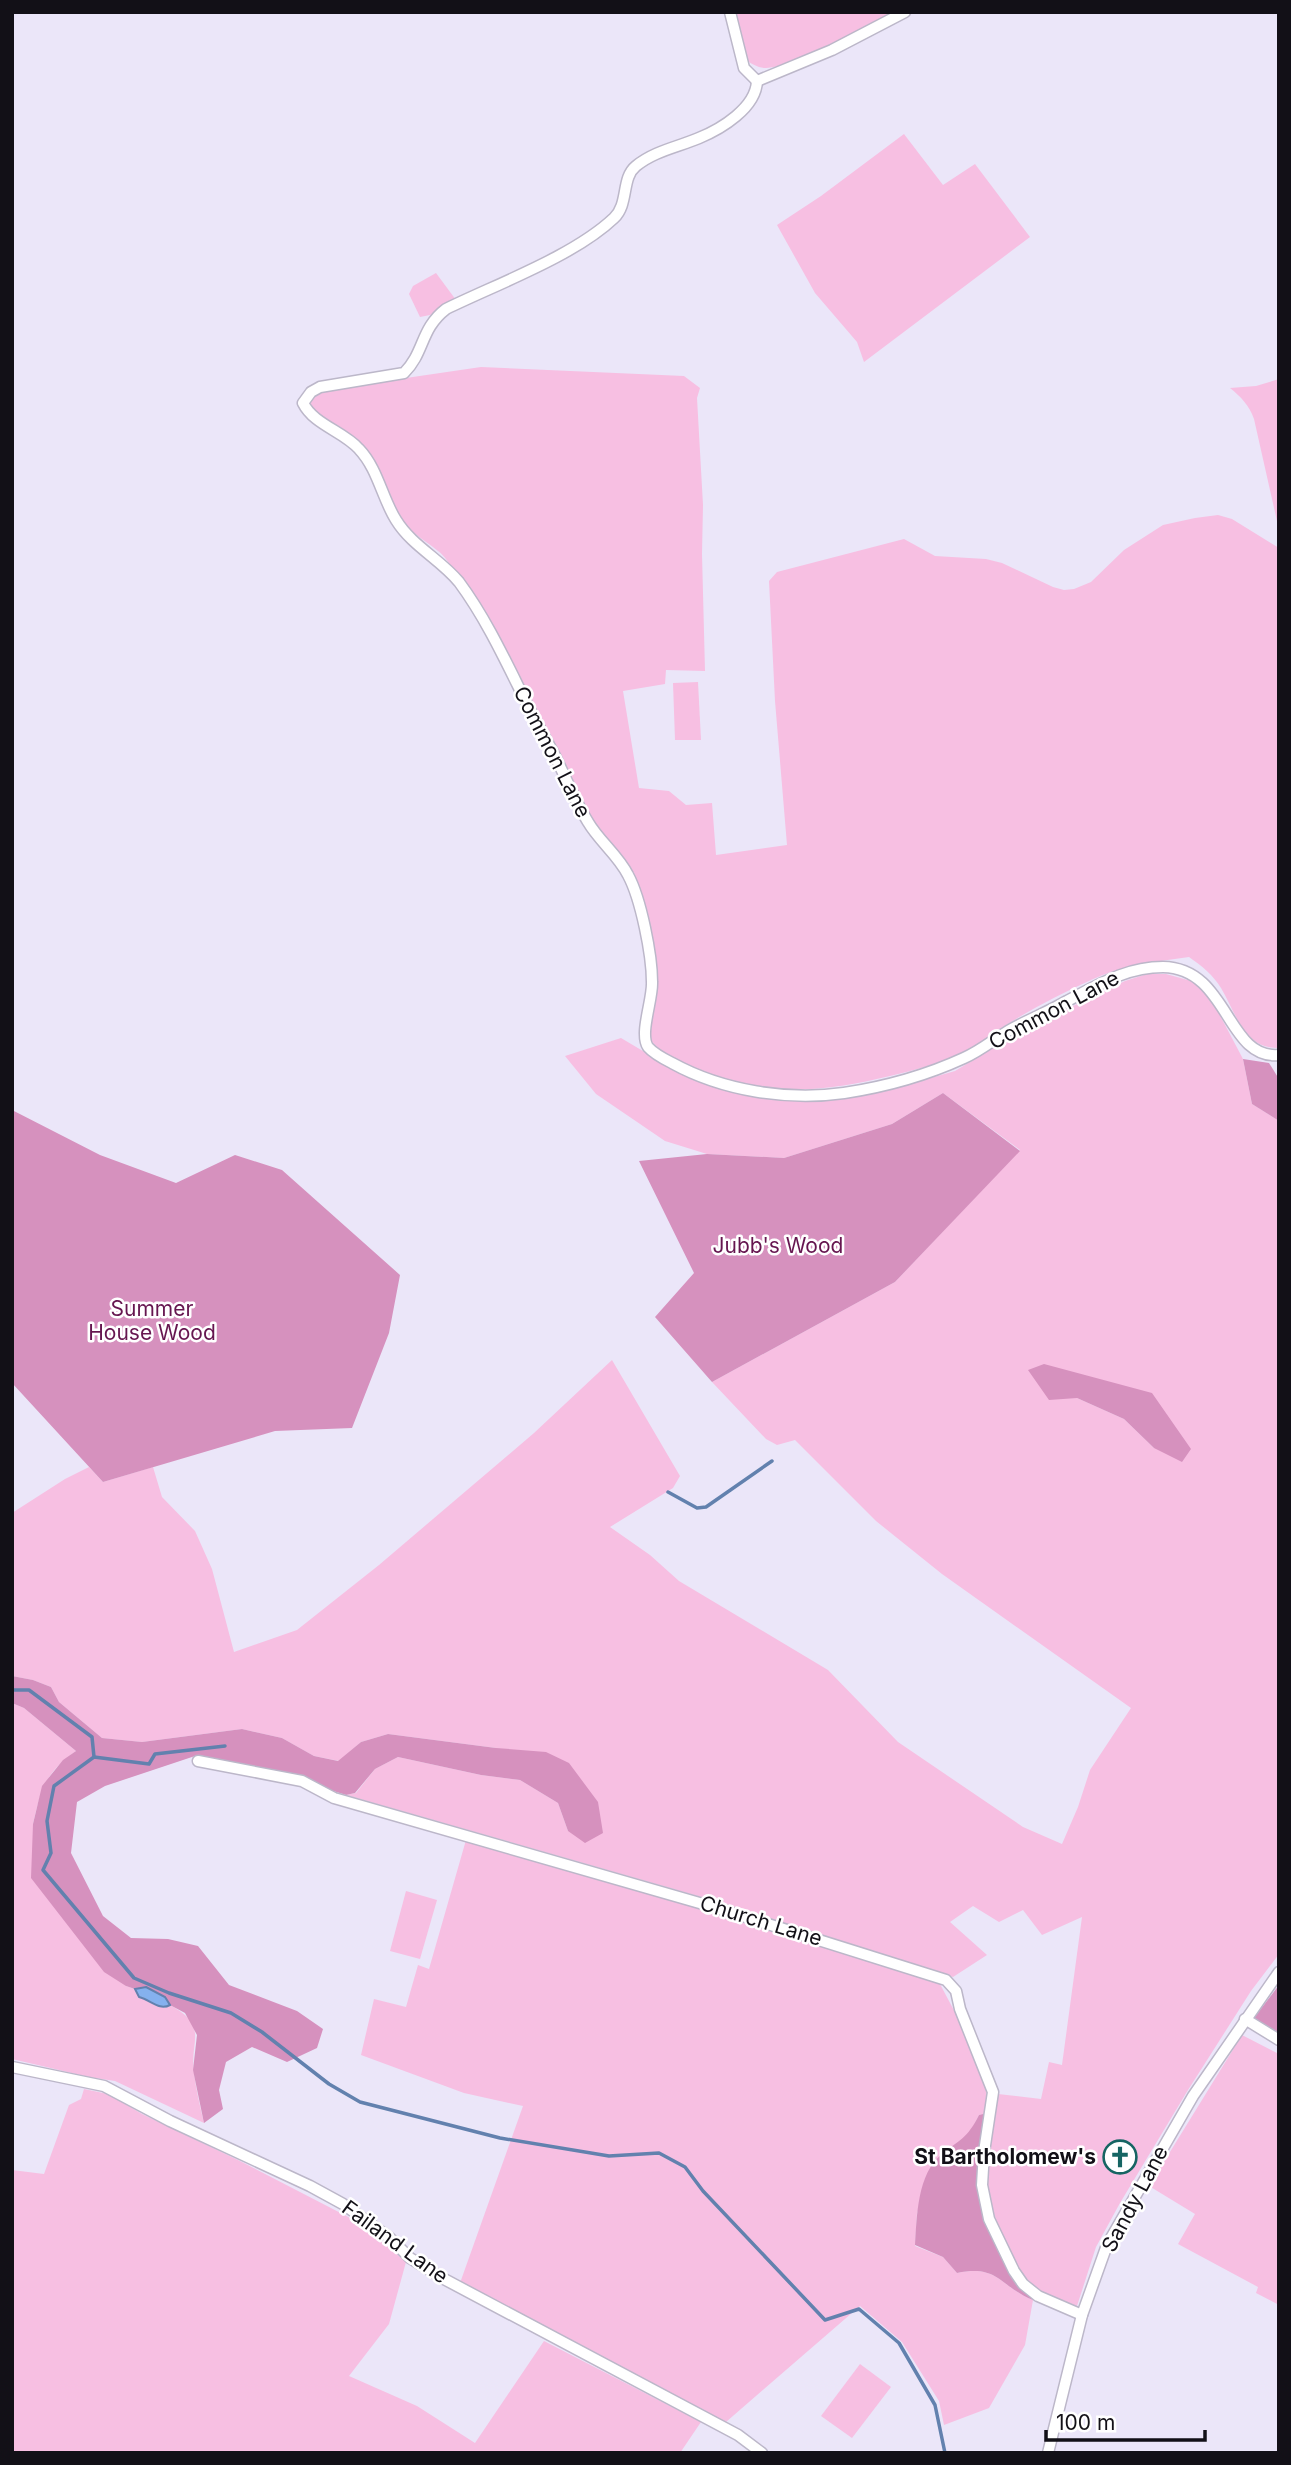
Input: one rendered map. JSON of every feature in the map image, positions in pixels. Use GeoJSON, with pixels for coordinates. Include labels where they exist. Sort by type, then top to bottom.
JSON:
{"type":"FeatureCollection","features":[{"type":"Feature","properties":{"kind":"street"},"geometry":{"type":"LineString","coordinates":[[730,12],[744,68],[757,81],[832,50],[905,12]]}},
{"type":"Feature","properties":{"kind":"street","name":"Common Lane"},"geometry":{"type":"LineString","coordinates":[[757,81],[757,91],[751,101],[714,130],[651,156],[637,165],[630,172],[622,211],[592,235],[565,252],[446,309],[433,319],[417,356],[404,373],[320,387],[311,392],[303,403],[306,410],[312,417],[343,435],[360,449],[376,474],[396,519],[409,538],[450,572],[462,587],[498,644],[590,825],[627,873],[636,894],[652,982],[644,1039],[650,1049],[660,1056],[709,1079],[757,1091],[785,1095],[844,1093],[931,1072],[968,1057],[1010,1030],[1069,1001],[1092,986],[1122,974],[1166,967],[1197,976],[1208,985],[1241,1037],[1251,1047],[1262,1054],[1279,1055]]}},
{"type":"Feature","properties":{"kind":"street","name":"Church Lane"},"geometry":{"type":"LineString","coordinates":[[198,1761],[302,1781],[334,1798],[717,1908],[946,1979],[956,1991],[960,2009],[993,2092],[982,2185],[989,2219],[1023,2284],[1038,2296],[1082,2315]]}},
{"type":"Feature","properties":{"kind":"street","name":"Sandy Lane"},"geometry":{"type":"LineString","coordinates":[[1048,2453],[1082,2315],[1107,2245],[1193,2096],[1279,1972]]}},
{"type":"Feature","properties":{"kind":"street"},"geometry":{"type":"LineString","coordinates":[[1245,2019],[1279,2040]]}},
{"type":"Feature","properties":{"kind":"street","name":"Failand Lane"},"geometry":{"type":"LineString","coordinates":[[12,2067],[104,2086],[170,2121],[310,2186],[343,2204],[390,2238],[410,2258],[444,2279],[738,2435],[762,2453]]}},
{"type":"Feature","properties":{"kind":"shaded area"},"geometry":{"type":"Polygon","coordinates":[[[736,12],[895,12],[812,54],[766,68],[746,60],[736,12]]]}},
{"type":"Feature","properties":{"kind":"shaded area"},"geometry":{"type":"Polygon","coordinates":[[[904,134],[943,185],[975,164],[1030,237],[864,362],[857,342],[815,293],[777,225],[904,134]]]}},
{"type":"Feature","properties":{"kind":"shaded area"},"geometry":{"type":"Polygon","coordinates":[[[436,273],[456,300],[430,315],[420,317],[409,294],[413,286],[436,273]]]}},
{"type":"Feature","properties":{"kind":"shaded area"},"geometry":{"type":"Polygon","coordinates":[[[481,367],[684,376],[700,388],[697,398],[703,505],[705,671],[666,670],[665,684],[623,691],[639,788],[669,791],[686,805],[712,803],[716,855],[787,845],[775,701],[769,581],[777,572],[904,539],[935,556],[986,559],[1002,563],[1053,587],[1074,589],[1091,582],[1124,550],[1163,525],[1218,515],[1232,519],[1279,548],[1279,1048],[1257,1043],[1249,1036],[1218,983],[1189,957],[1139,965],[1103,975],[1037,1007],[961,1054],[917,1069],[845,1085],[801,1089],[757,1087],[695,1069],[661,1051],[649,1037],[657,988],[655,961],[634,873],[586,812],[554,749],[557,747],[551,741],[455,572],[441,553],[399,518],[375,463],[365,449],[310,406],[315,397],[331,389],[481,367]]]}},
{"type":"Feature","properties":{"kind":"shaded area"},"geometry":{"type":"Polygon","coordinates":[[[1279,379],[1279,530],[1254,419],[1244,402],[1230,388],[1256,386],[1279,379]]]}},
{"type":"Feature","properties":{"kind":"shaded area"},"geometry":{"type":"Polygon","coordinates":[[[698,682],[701,740],[675,740],[673,683],[698,682]]]}},
{"type":"Feature","properties":{"kind":"shaded area"},"geometry":{"type":"Polygon","coordinates":[[[1147,974],[1166,974],[1195,982],[1214,1004],[1243,1059],[1252,1104],[1279,1121],[1279,1954],[1251,1991],[1120,2203],[1096,2247],[1077,2306],[1042,2292],[1031,2284],[1021,2271],[996,2220],[987,2173],[998,2094],[1041,2099],[1049,2062],[1062,2065],[1082,1917],[1042,1935],[1023,1910],[999,1922],[973,1906],[950,1922],[987,1955],[953,1977],[705,1898],[346,1795],[356,1793],[375,1769],[398,1757],[481,1775],[520,1780],[558,1803],[568,1831],[603,1833],[496,1748],[388,1734],[361,1742],[339,1761],[314,1756],[282,1738],[242,1729],[142,1742],[102,1738],[59,1702],[51,1687],[12,1676],[12,1513],[89,1467],[103,1482],[153,1467],[162,1497],[195,1531],[212,1569],[234,1652],[297,1630],[379,1565],[534,1433],[612,1360],[680,1476],[673,1488],[610,1527],[650,1555],[679,1581],[828,1670],[898,1742],[1023,1827],[1062,1844],[1090,1770],[1131,1708],[942,1574],[876,1521],[795,1440],[777,1445],[766,1439],[712,1382],[895,1282],[1020,1150],[943,1093],[892,1124],[784,1158],[707,1154],[665,1141],[596,1094],[565,1056],[621,1038],[685,1076],[737,1093],[779,1100],[825,1101],[903,1086],[955,1071],[1021,1031],[1125,981],[1147,974]],[[1152,1393],[1077,1398],[1124,1419],[1154,1448],[1152,1393]]]}},
{"type":"Feature","properties":{"kind":"shaded area"},"geometry":{"type":"Polygon","coordinates":[[[12,1703],[24,1708],[76,1751],[57,1767],[46,1783],[33,1824],[126,1986],[135,1989],[140,1997],[152,2000],[164,2008],[170,2005],[190,2020],[195,2035],[194,2073],[204,2123],[115,2081],[12,2059],[12,1703]]]}},
{"type":"Feature","properties":{"kind":"shaded area"},"geometry":{"type":"Polygon","coordinates":[[[466,1840],[692,1904],[940,1984],[979,2063],[987,2096],[987,2113],[979,2115],[962,2141],[940,2155],[917,2213],[915,2246],[943,2257],[957,2273],[971,2271],[991,2274],[1033,2300],[1025,2345],[989,2408],[944,2425],[939,2401],[902,2342],[860,2306],[726,2422],[460,2283],[523,2106],[464,2093],[361,2055],[374,1999],[406,2007],[418,1965],[429,1969],[466,1840]]]}},
{"type":"Feature","properties":{"kind":"shaded area"},"geometry":{"type":"Polygon","coordinates":[[[406,1891],[437,1900],[420,1959],[390,1951],[406,1891]]]}},
{"type":"Feature","properties":{"kind":"shaded area"},"geometry":{"type":"Polygon","coordinates":[[[1242,2035],[1279,2054],[1279,2305],[1256,2293],[1258,2287],[1178,2244],[1195,2214],[1149,2186],[1242,2035]]]}},
{"type":"Feature","properties":{"kind":"shaded area"},"geometry":{"type":"Polygon","coordinates":[[[84,2089],[108,2094],[142,2114],[360,2223],[406,2262],[389,2324],[349,2376],[417,2406],[475,2443],[544,2341],[701,2422],[680,2453],[12,2453],[12,2170],[44,2174],[69,2105],[81,2099],[84,2089]]]}},
{"type":"Feature","properties":{"kind":"shaded area"},"geometry":{"type":"Polygon","coordinates":[[[860,2364],[891,2387],[852,2438],[821,2416],[860,2364]]]}},
{"type":"Feature","properties":{"kind":"green space"},"geometry":{"type":"Polygon","coordinates":[[[1243,1059],[1269,1063],[1279,1079],[1279,1121],[1252,1104],[1243,1059]]]}},
{"type":"Feature","properties":{"kind":"green space","name":"Jubb's Wood"},"geometry":{"type":"Polygon","coordinates":[[[943,1093],[1020,1151],[895,1282],[712,1382],[655,1317],[694,1273],[639,1161],[707,1154],[784,1158],[892,1124],[943,1093]]]}},
{"type":"Feature","properties":{"kind":"green space","name":"Summer House Wood"},"geometry":{"type":"Polygon","coordinates":[[[12,1110],[100,1155],[176,1183],[235,1155],[282,1170],[400,1275],[389,1333],[352,1428],[275,1431],[103,1482],[12,1383],[12,1110]]]}},
{"type":"Feature","properties":{"kind":"green space"},"geometry":{"type":"Polygon","coordinates":[[[1044,1364],[1152,1393],[1191,1449],[1182,1462],[1154,1448],[1124,1419],[1077,1398],[1049,1400],[1028,1370],[1044,1364]]]}},
{"type":"Feature","properties":{"kind":"green space"},"geometry":{"type":"Polygon","coordinates":[[[12,1676],[51,1687],[59,1702],[102,1738],[142,1742],[242,1729],[282,1738],[314,1756],[338,1761],[361,1742],[388,1734],[546,1752],[569,1763],[598,1802],[603,1833],[585,1843],[568,1831],[558,1803],[520,1780],[481,1775],[398,1757],[375,1769],[355,1793],[346,1795],[327,1789],[303,1776],[198,1755],[105,1786],[77,1802],[71,1853],[103,1916],[131,1938],[168,1939],[198,1946],[229,1985],[297,2011],[323,2029],[317,2048],[287,2062],[252,2047],[226,2062],[219,2090],[223,2109],[204,2123],[193,2070],[197,2035],[185,2013],[170,2005],[165,1997],[146,1987],[135,1989],[126,1986],[104,1972],[31,1878],[33,1824],[42,1786],[63,1760],[76,1751],[24,1708],[12,1703],[12,1676]]]}},
{"type":"Feature","properties":{"kind":"green space"},"geometry":{"type":"Polygon","coordinates":[[[1279,1985],[1279,2033],[1254,2018],[1279,1985]]]}},
{"type":"Feature","properties":{"kind":"green space"},"geometry":{"type":"Polygon","coordinates":[[[987,2113],[985,2220],[1010,2273],[1033,2300],[991,2274],[971,2271],[957,2273],[943,2257],[915,2245],[920,2196],[934,2162],[967,2134],[979,2115],[987,2113]]]}},
{"type":"Feature","properties":{"kind":"water"},"geometry":{"type":"Polygon","coordinates":[[[146,1987],[165,1997],[170,2005],[159,2006],[139,1997],[135,1989],[146,1987]]]}},
{"type":"Feature","properties":{"kind":"waterway"},"geometry":{"type":"LineString","coordinates":[[668,1492],[697,1508],[706,1507],[772,1461]]}},
{"type":"Feature","properties":{"kind":"waterway"},"geometry":{"type":"LineString","coordinates":[[12,1690],[29,1690],[92,1737],[94,1757],[54,1786],[47,1821],[51,1853],[43,1870],[134,1978],[169,1993],[231,2013],[262,2032],[329,2084],[360,2102],[500,2138],[609,2156],[659,2153],[685,2167],[703,2191],[825,2320],[859,2309],[899,2343],[935,2405],[945,2453]]}},
{"type":"Feature","properties":{"kind":"waterway"},"geometry":{"type":"LineString","coordinates":[[94,1757],[149,1764],[155,1754],[225,1746]]}},
{"type":"Feature","properties":{"kind":"place","name":"St Bartholomew's"},"geometry":{"type":"Point","coordinates":[1120,2157]}}]}
